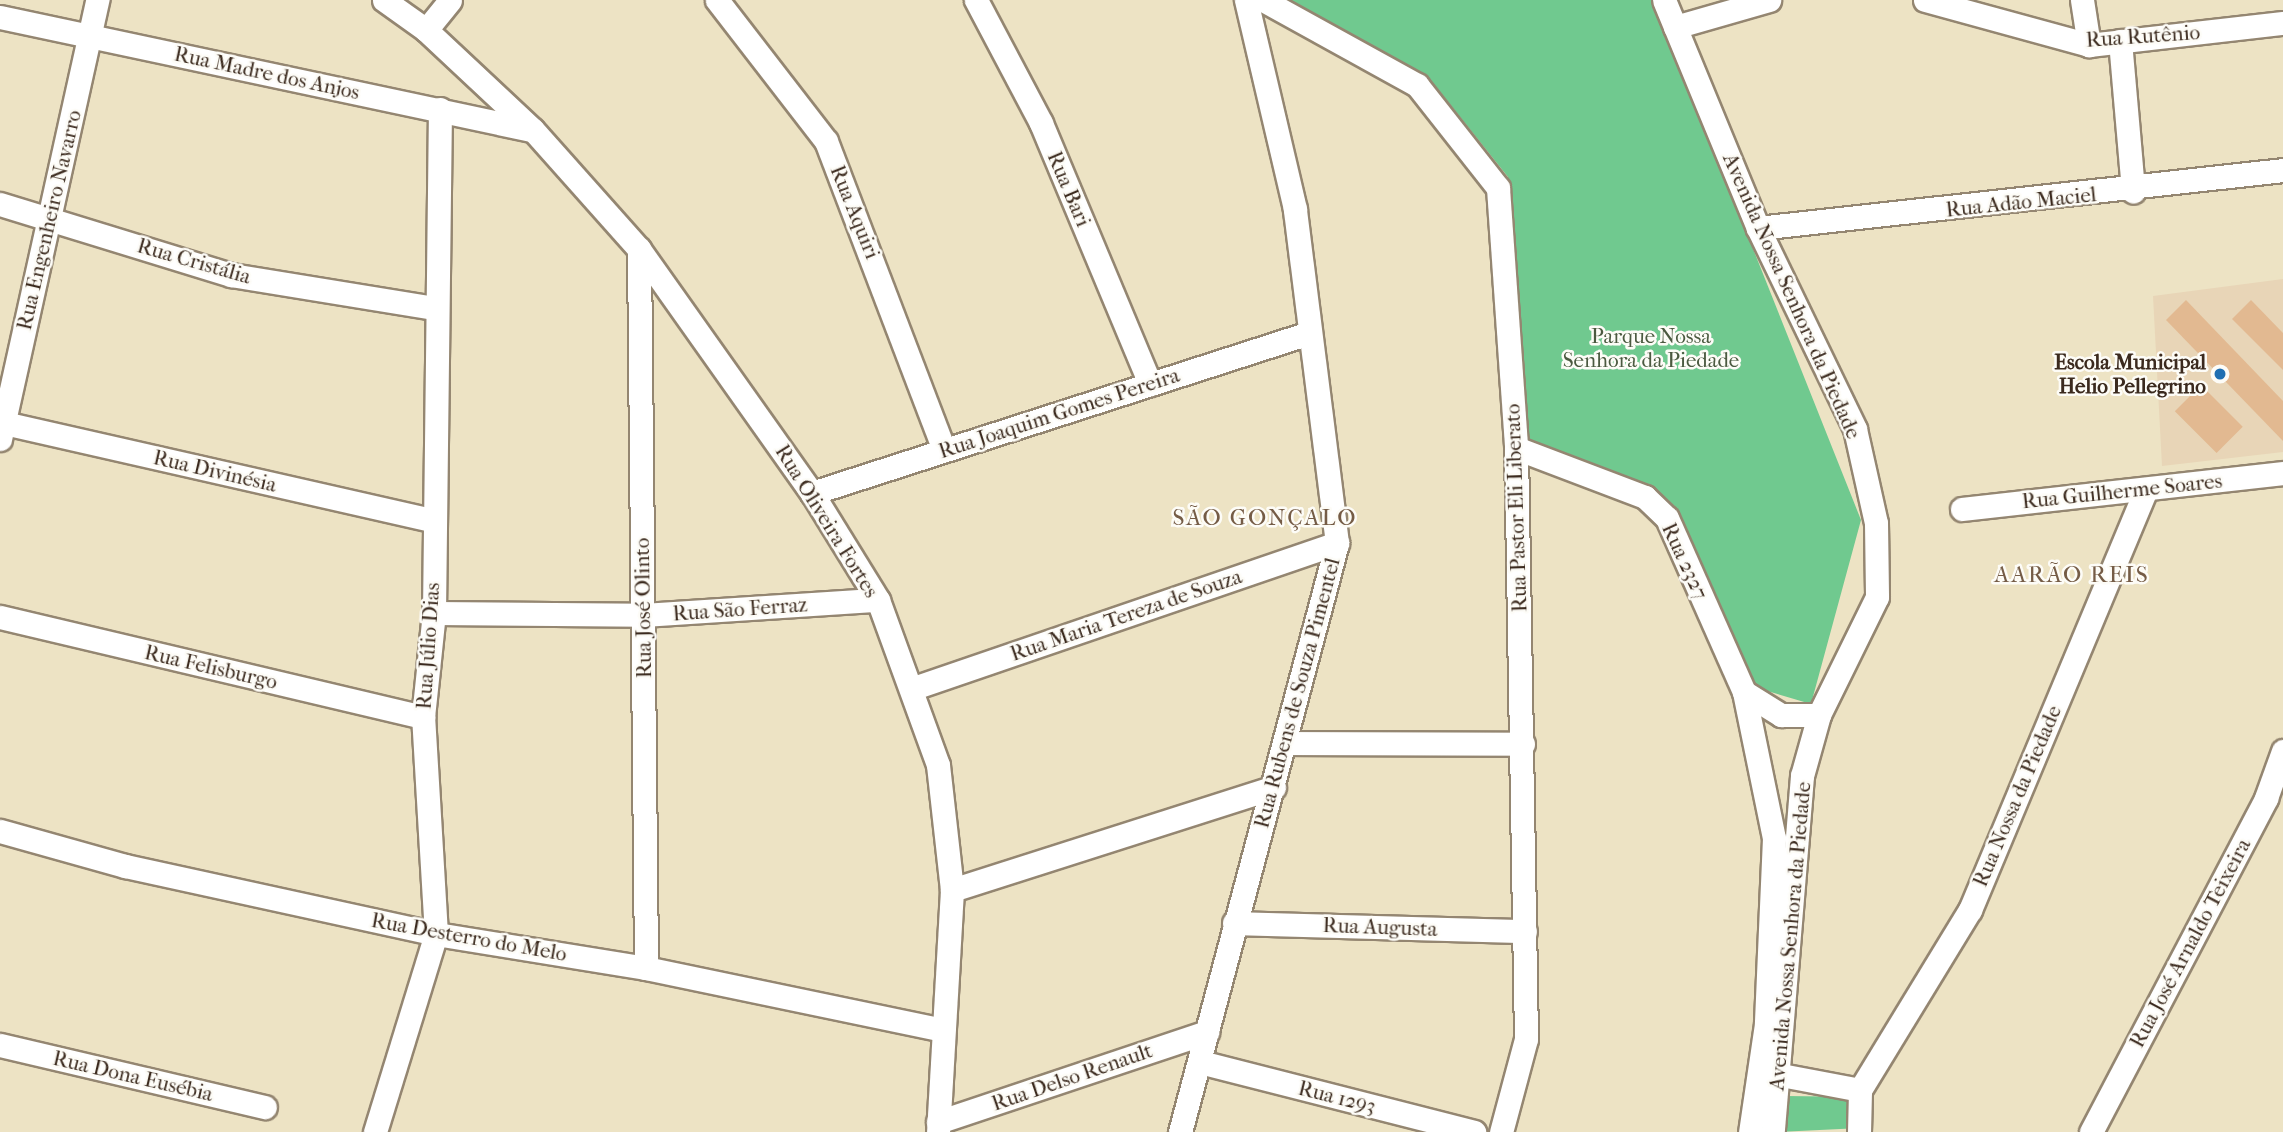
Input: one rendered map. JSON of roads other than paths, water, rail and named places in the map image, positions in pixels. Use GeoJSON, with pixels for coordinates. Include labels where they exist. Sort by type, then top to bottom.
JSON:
{"type":"FeatureCollection","features":[{"type":"Feature","properties":{"kind":"street","name":"Rua Engenheiro Navarro"},"geometry":{"type":"LineString","coordinates":[[1,428],[97,0]]}},
{"type":"Feature","properties":{"kind":"street","name":"Rua Oliveira Fortes"},"geometry":{"type":"LineString","coordinates":[[383,0],[426,30],[533,130],[639,249],[812,493],[878,600],[914,688],[938,765],[952,890],[938,1127]]}},
{"type":"Feature","properties":{"kind":"street"},"geometry":{"type":"LineString","coordinates":[[426,30],[450,0]]}},
{"type":"Feature","properties":{"kind":"street","name":"Rua Aquiri"},"geometry":{"type":"LineString","coordinates":[[718,0],[826,141],[944,450]]}},
{"type":"Feature","properties":{"kind":"street","name":"Rua Bari"},"geometry":{"type":"LineString","coordinates":[[976,0],[1041,123],[1150,384]]}},
{"type":"Feature","properties":{"kind":"street","name":"Rua Rubens de Souza Pimentel"},"geometry":{"type":"LineString","coordinates":[[1187,1127],[1206,1032],[1234,923],[1274,787],[1337,543],[1306,334],[1295,209],[1246,0]]}},
{"type":"Feature","properties":{"kind":"street","name":"Rua Pastor Eli Liberato"},"geometry":{"type":"LineString","coordinates":[[1263,0],[1417,85],[1498,188],[1516,448],[1526,1039],[1501,1132]]}},
{"type":"Feature","properties":{"kind":"street","name":"Avenida Nossa Senhora da Piedade"},"geometry":{"type":"LineString","coordinates":[[1664,0],[1758,228],[1855,429],[1876,523],[1877,597],[1819,715],[1802,776],[1769,1072],[1750,1132]]}},
{"type":"Feature","properties":{"kind":"street"},"geometry":{"type":"LineString","coordinates":[[1675,27],[1769,0]]}},
{"type":"Feature","properties":{"kind":"street","name":"Rua Rutênio"},"geometry":{"type":"LineString","coordinates":[[1925,0],[2090,45],[2283,23]]}},
{"type":"Feature","properties":{"kind":"street"},"geometry":{"type":"LineString","coordinates":[[2081,0],[2090,45]]}},
{"type":"Feature","properties":{"kind":"street","name":"Rua Madre dos Anjos"},"geometry":{"type":"LineString","coordinates":[[0,17],[533,130]]}},
{"type":"Feature","properties":{"kind":"street"},"geometry":{"type":"LineString","coordinates":[[2120,41],[2133,191]]}},
{"type":"Feature","properties":{"kind":"street","name":"Rua Júlio Dias"},"geometry":{"type":"LineString","coordinates":[[375,1132],[436,934],[423,717],[434,612],[431,520],[440,109]]}},
{"type":"Feature","properties":{"kind":"street","name":"Rua Adão Maciel"},"geometry":{"type":"LineString","coordinates":[[1758,228],[2133,191],[2283,170]]}},
{"type":"Feature","properties":{"kind":"street","name":"Rua Cristália"},"geometry":{"type":"LineString","coordinates":[[0,204],[50,216],[230,275],[434,308]]}},
{"type":"Feature","properties":{"kind":"street","name":"Rua José Olinto"},"geometry":{"type":"LineString","coordinates":[[639,249],[646,968]]}},
{"type":"Feature","properties":{"kind":"street","name":"Rua Joaquim Gomes Pereira"},"geometry":{"type":"LineString","coordinates":[[812,493],[1306,334]]}},
{"type":"Feature","properties":{"kind":"street","name":"Rua Divinésia"},"geometry":{"type":"LineString","coordinates":[[1,428],[431,520]]}},
{"type":"Feature","properties":{"kind":"street","name":"Rua 2327"},"geometry":{"type":"LineString","coordinates":[[1516,448],[1645,497],[1667,518],[1744,692],[1760,714],[1796,718],[1819,715]]}},
{"type":"Feature","properties":{"kind":"street","name":"Rua Guilherme Soares"},"geometry":{"type":"LineString","coordinates":[[1962,509],[2283,473]]}},
{"type":"Feature","properties":{"kind":"street","name":"Rua Nossa da Piedade"},"geometry":{"type":"LineString","coordinates":[[1858,1132],[1860,1090],[1970,910],[2146,489]]}},
{"type":"Feature","properties":{"kind":"street","name":"Rua Maria Tereza de Souza"},"geometry":{"type":"LineString","coordinates":[[914,688],[1337,543]]}},
{"type":"Feature","properties":{"kind":"street","name":"Rua São Ferraz"},"geometry":{"type":"LineString","coordinates":[[434,612],[643,615],[878,600]]}},
{"type":"Feature","properties":{"kind":"street","name":"Rua Felisburgo"},"geometry":{"type":"LineString","coordinates":[[0,617],[423,717]]}},
{"type":"Feature","properties":{"kind":"street","name":"Avenida Nossa Senhora da Piedade"},"geometry":{"type":"LineString","coordinates":[[1760,714],[1774,838],[1769,1072],[1773,1132]]}},
{"type":"Feature","properties":{"kind":"street"},"geometry":{"type":"LineString","coordinates":[[1285,743],[1523,744]]}},
{"type":"Feature","properties":{"kind":"street","name":"Rua José Arnaldo Teixeira"},"geometry":{"type":"LineString","coordinates":[[2099,1129],[2266,799],[2283,751]]}},
{"type":"Feature","properties":{"kind":"street"},"geometry":{"type":"LineString","coordinates":[[952,890],[1274,787]]}},
{"type":"Feature","properties":{"kind":"street","name":"Rua Desterro do Melo"},"geometry":{"type":"LineString","coordinates":[[0,831],[125,866],[436,934],[646,968],[942,1030]]}},
{"type":"Feature","properties":{"kind":"street","name":"Rua Augusta"},"geometry":{"type":"LineString","coordinates":[[1234,923],[1525,931]]}},
{"type":"Feature","properties":{"kind":"street","name":"Rua Delso Renault"},"geometry":{"type":"LineString","coordinates":[[938,1127],[1206,1032]]}},
{"type":"Feature","properties":{"kind":"street","name":"Rua Dona Eusébia"},"geometry":{"type":"LineString","coordinates":[[0,1045],[265,1107]]}},
{"type":"Feature","properties":{"kind":"street","name":"Rua 1293"},"geometry":{"type":"LineString","coordinates":[[1200,1062],[1474,1132]]}},
{"type":"Feature","properties":{"kind":"street"},"geometry":{"type":"LineString","coordinates":[[1769,1072],[1860,1090]]}},
{"type":"Feature","properties":{"kind":"place","name":"Escola Municipal Helio Pellegrino"},"geometry":{"type":"Point","coordinates":[2220,374]}},
{"type":"Feature","properties":{"kind":"district","name":"SÃO GONÇALO"},"geometry":{"type":"Point","coordinates":[1265,518]}},
{"type":"Feature","properties":{"kind":"district","name":"AARÃO REIS"},"geometry":{"type":"Point","coordinates":[2072,575]}},
{"type":"Feature","properties":{"kind":"park label","name":"Parque Nossa Senhora da Piedade"},"geometry":{"type":"Point","coordinates":[1651,348]}}]}
